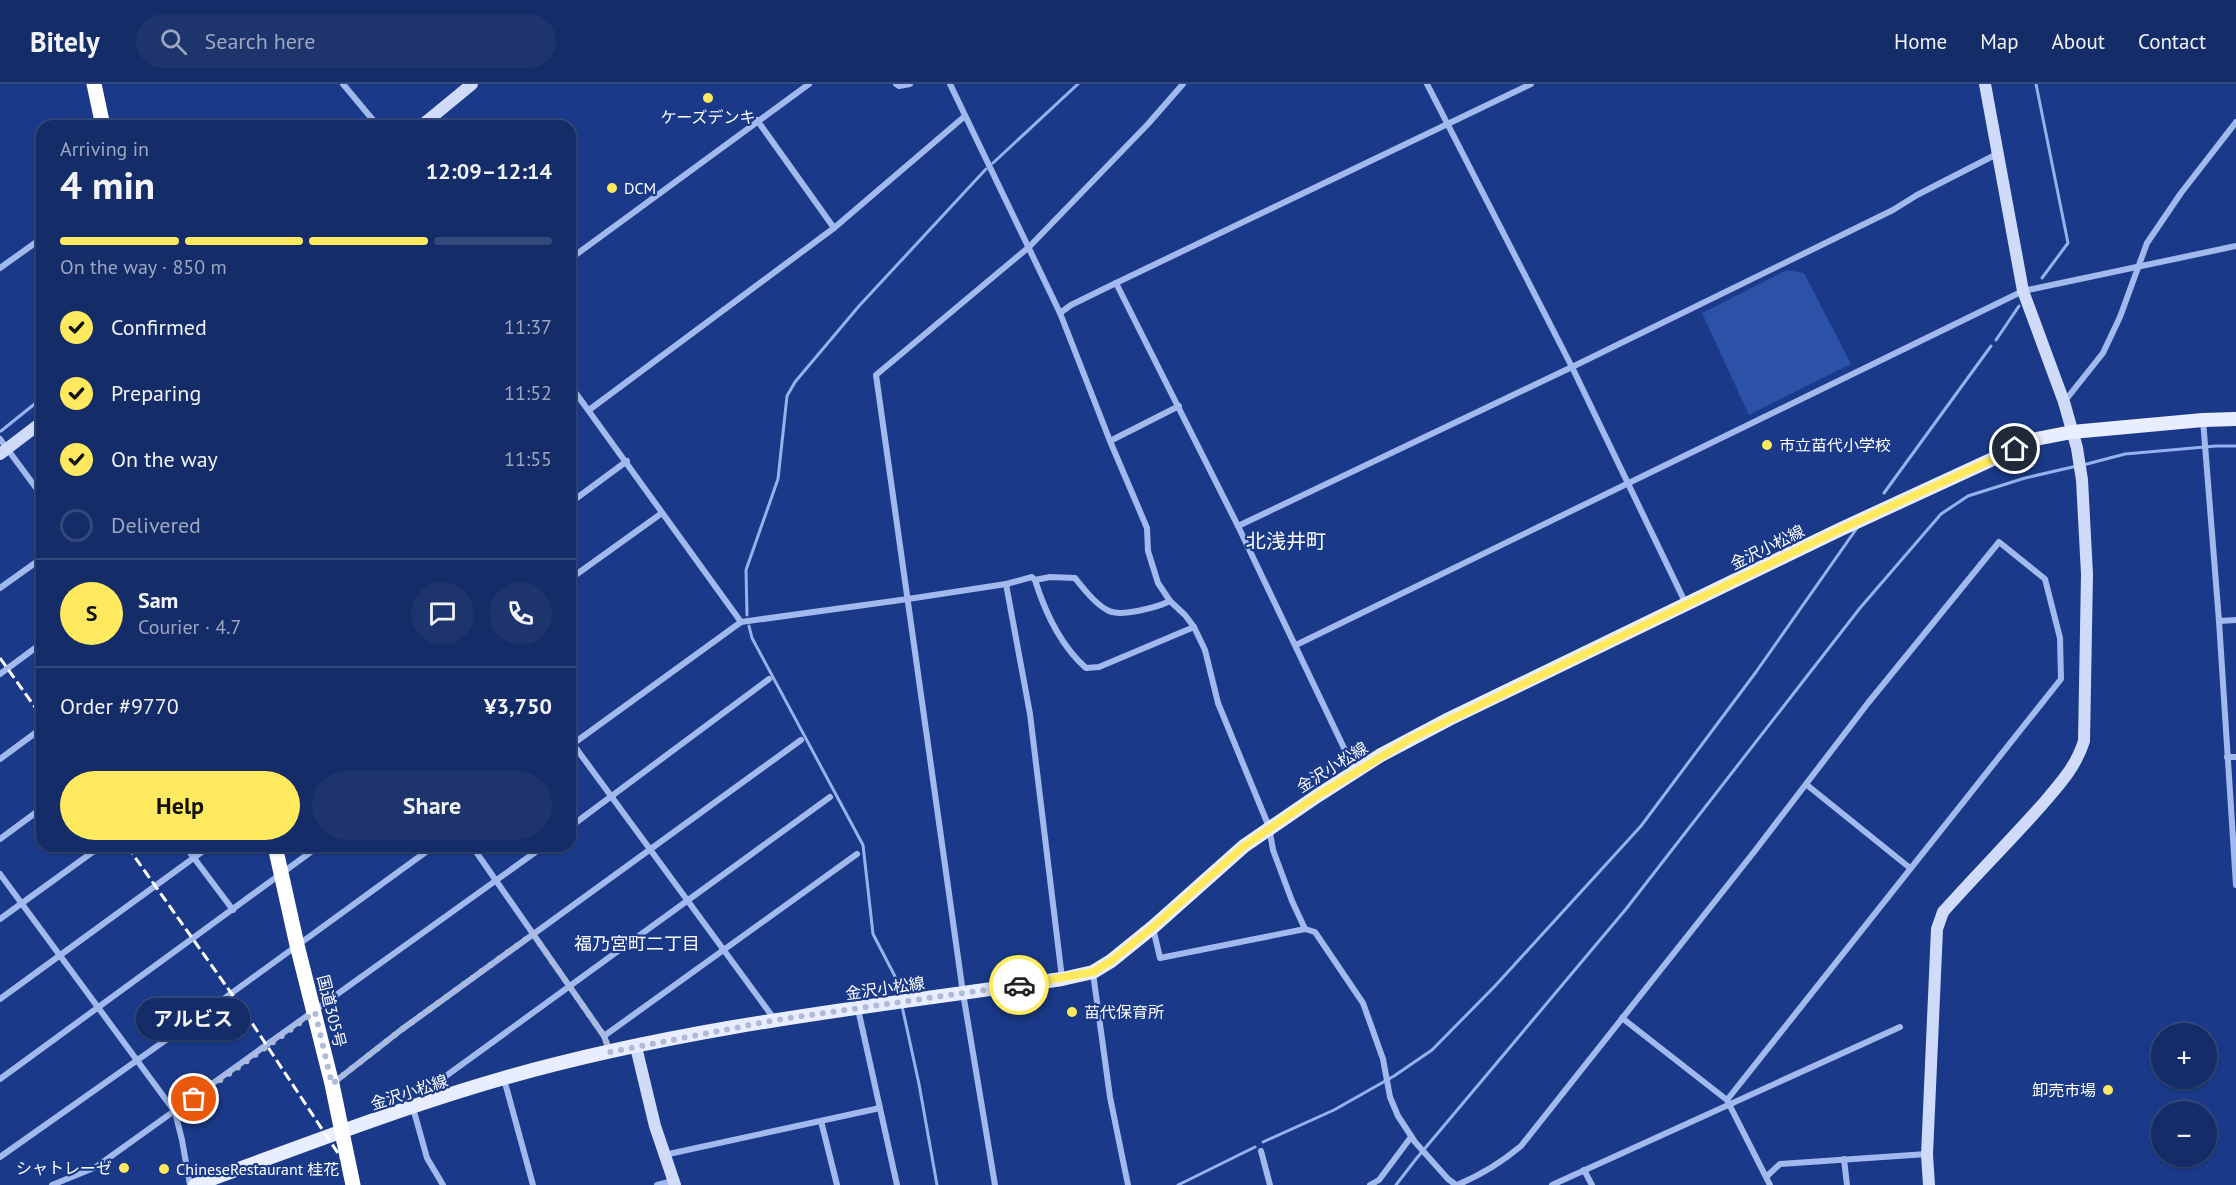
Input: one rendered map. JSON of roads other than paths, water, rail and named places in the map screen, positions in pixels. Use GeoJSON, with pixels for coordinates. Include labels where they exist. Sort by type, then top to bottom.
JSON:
{"type":"FeatureCollection","features":[{"type":"Feature","properties":{"kind":"highway"},"geometry":{"type":"LineString","coordinates":[[94,84],[102,120]]}},
{"type":"Feature","properties":{"kind":"highway","name":"国道305号"},"geometry":{"type":"LineString","coordinates":[[276,852],[332,1084],[353,1185]]}},
{"type":"Feature","properties":{"kind":"main road","name":"金沢小松線"},"geometry":{"type":"LineString","coordinates":[[193,1185],[341,1131],[504,1078],[610,1052],[776,1020],[1062,979],[1093,972],[1111,961],[1153,927],[1244,846],[1355,771],[1449,719],[1686,604],[2036,439],[2072,432],[2203,426],[2236,419]]}},
{"type":"Feature","properties":{"kind":"street"},"geometry":{"type":"LineString","coordinates":[[345,84],[373,120]]}},
{"type":"Feature","properties":{"kind":"street"},"geometry":{"type":"LineString","coordinates":[[428,120],[472,84]]}},
{"type":"Feature","properties":{"kind":"street"},"geometry":{"type":"LineString","coordinates":[[576,255],[809,84]]}},
{"type":"Feature","properties":{"kind":"street"},"geometry":{"type":"LineString","coordinates":[[896,84],[898,86],[909,84]]}},
{"type":"Feature","properties":{"kind":"street"},"geometry":{"type":"LineString","coordinates":[[950,84],[1060,313],[1147,528],[1148,550],[1158,583],[1170,601],[1194,627],[1205,650],[1218,703],[1269,827],[1273,850],[1305,929]]}},
{"type":"Feature","properties":{"kind":"street"},"geometry":{"type":"LineString","coordinates":[[994,1185],[963,993],[876,375],[1029,247],[1148,124],[1183,84]]}},
{"type":"Feature","properties":{"kind":"street"},"geometry":{"type":"LineString","coordinates":[[1427,84],[1572,367],[1686,604]]}},
{"type":"Feature","properties":{"kind":"street"},"geometry":{"type":"LineString","coordinates":[[1060,313],[1071,305],[1116,283],[1531,84]]}},
{"type":"Feature","properties":{"kind":"street"},"geometry":{"type":"LineString","coordinates":[[1929,1185],[1923,1154],[1936,929],[1943,912],[2067,776],[2079,758],[2084,741],[2087,585],[2082,480],[2077,448],[2064,402],[2023,291],[1985,84]]}},
{"type":"Feature","properties":{"kind":"street"},"geometry":{"type":"LineString","coordinates":[[589,411],[834,228],[965,117]]}},
{"type":"Feature","properties":{"kind":"street"},"geometry":{"type":"LineString","coordinates":[[757,120],[834,228]]}},
{"type":"Feature","properties":{"kind":"street"},"geometry":{"type":"LineString","coordinates":[[2064,402],[2103,353],[2140,266],[2147,243],[2236,122]]}},
{"type":"Feature","properties":{"kind":"street"},"geometry":{"type":"LineString","coordinates":[[1238,526],[1572,367],[1893,210],[1917,195],[1999,153]]}},
{"type":"Feature","properties":{"kind":"street"},"geometry":{"type":"LineString","coordinates":[[0,268],[36,242]]}},
{"type":"Feature","properties":{"kind":"street"},"geometry":{"type":"LineString","coordinates":[[1296,645],[2023,291],[2236,246]]}},
{"type":"Feature","properties":{"kind":"street"},"geometry":{"type":"LineString","coordinates":[[1116,283],[1238,526],[1355,771]]}},
{"type":"Feature","properties":{"kind":"street"},"geometry":{"type":"LineString","coordinates":[[576,393],[741,622]]}},
{"type":"Feature","properties":{"kind":"street"},"geometry":{"type":"LineString","coordinates":[[1110,441],[1179,406]]}},
{"type":"Feature","properties":{"kind":"street"},"geometry":{"type":"LineString","coordinates":[[35,486],[2,447],[36,426]]}},
{"type":"Feature","properties":{"kind":"street"},"geometry":{"type":"LineString","coordinates":[[2203,426],[2219,621],[2236,885]]}},
{"type":"Feature","properties":{"kind":"street"},"geometry":{"type":"LineString","coordinates":[[576,498],[627,461]]}},
{"type":"Feature","properties":{"kind":"street"},"geometry":{"type":"LineString","coordinates":[[576,575],[662,513]]}},
{"type":"Feature","properties":{"kind":"street"},"geometry":{"type":"LineString","coordinates":[[1153,927],[1160,958],[1305,929],[1315,932],[1363,1003],[1383,1059],[1390,1097],[1398,1116],[1413,1139],[1448,1179],[1457,1185],[1478,1176],[1521,1146],[1807,785],[1869,703],[1999,542],[2045,579],[2060,638],[2061,679],[1729,1102]]}},
{"type":"Feature","properties":{"kind":"street"},"geometry":{"type":"LineString","coordinates":[[0,588],[36,562]]}},
{"type":"Feature","properties":{"kind":"street"},"geometry":{"type":"LineString","coordinates":[[576,739],[741,622],[1006,584],[1032,577],[1035,580],[1050,577],[1075,578],[1110,612],[1125,613],[1161,606],[1170,601]]}},
{"type":"Feature","properties":{"kind":"street"},"geometry":{"type":"LineString","coordinates":[[1035,580],[1049,616],[1062,639],[1073,656],[1086,668],[1099,667],[1194,627]]}},
{"type":"Feature","properties":{"kind":"street"},"geometry":{"type":"LineString","coordinates":[[1006,584],[1030,714],[1062,979]]}},
{"type":"Feature","properties":{"kind":"street"},"geometry":{"type":"LineString","coordinates":[[2219,621],[2236,620]]}},
{"type":"Feature","properties":{"kind":"street"},"geometry":{"type":"LineString","coordinates":[[0,674],[36,649]]}},
{"type":"Feature","properties":{"kind":"street"},"geometry":{"type":"LineString","coordinates":[[576,822],[769,680]]}},
{"type":"Feature","properties":{"kind":"street"},"geometry":{"type":"LineString","coordinates":[[0,759],[36,732]]}},
{"type":"Feature","properties":{"kind":"street"},"geometry":{"type":"LineString","coordinates":[[332,1084],[401,1030],[801,740]]}},
{"type":"Feature","properties":{"kind":"street"},"geometry":{"type":"LineString","coordinates":[[576,750],[776,1020]]}},
{"type":"Feature","properties":{"kind":"street"},"geometry":{"type":"LineString","coordinates":[[2227,757],[2236,757]]}},
{"type":"Feature","properties":{"kind":"street"},"geometry":{"type":"LineString","coordinates":[[1807,785],[1911,868]]}},
{"type":"Feature","properties":{"kind":"street"},"geometry":{"type":"LineString","coordinates":[[432,1102],[439,1081],[830,797]]}},
{"type":"Feature","properties":{"kind":"street"},"geometry":{"type":"LineString","coordinates":[[0,839],[36,812]]}},
{"type":"Feature","properties":{"kind":"street"},"geometry":{"type":"LineString","coordinates":[[0,919],[93,852]]}},
{"type":"Feature","properties":{"kind":"street"},"geometry":{"type":"LineString","coordinates":[[189,852],[233,910]]}},
{"type":"Feature","properties":{"kind":"street"},"geometry":{"type":"LineString","coordinates":[[0,999],[202,852]]}},
{"type":"Feature","properties":{"kind":"street"},"geometry":{"type":"LineString","coordinates":[[0,1080],[312,852]]}},
{"type":"Feature","properties":{"kind":"street"},"geometry":{"type":"LineString","coordinates":[[0,1157],[426,852]]}},
{"type":"Feature","properties":{"kind":"street"},"geometry":{"type":"LineString","coordinates":[[476,852],[604,1036],[610,1052]]}},
{"type":"Feature","properties":{"kind":"street"},"geometry":{"type":"LineString","coordinates":[[52,1185],[96,1167],[536,852]]}},
{"type":"Feature","properties":{"kind":"street"},"geometry":{"type":"LineString","coordinates":[[604,1036],[857,854]]}},
{"type":"Feature","properties":{"kind":"street"},"geometry":{"type":"LineString","coordinates":[[0,874],[175,1112],[193,1185]]}},
{"type":"Feature","properties":{"kind":"street"},"geometry":{"type":"LineString","coordinates":[[1093,972],[1110,1097],[1128,1185]]}},
{"type":"Feature","properties":{"kind":"street"},"geometry":{"type":"LineString","coordinates":[[858,1009],[897,1185]]}},
{"type":"Feature","properties":{"kind":"street"},"geometry":{"type":"LineString","coordinates":[[1622,1018],[1729,1102],[1770,1185]]}},
{"type":"Feature","properties":{"kind":"street"},"geometry":{"type":"LineString","coordinates":[[1552,1185],[1729,1102],[1900,1027]]}},
{"type":"Feature","properties":{"kind":"street"},"geometry":{"type":"LineString","coordinates":[[636,1047],[664,1155],[674,1183],[657,1185]]}},
{"type":"Feature","properties":{"kind":"street"},"geometry":{"type":"LineString","coordinates":[[504,1078],[533,1185]]}},
{"type":"Feature","properties":{"kind":"street"},"geometry":{"type":"LineString","coordinates":[[413,1108],[427,1158],[443,1185]]}},
{"type":"Feature","properties":{"kind":"street"},"geometry":{"type":"LineString","coordinates":[[664,1155],[880,1108]]}},
{"type":"Feature","properties":{"kind":"street"},"geometry":{"type":"LineString","coordinates":[[821,1121],[837,1185]]}},
{"type":"Feature","properties":{"kind":"street"},"geometry":{"type":"LineString","coordinates":[[1370,1185],[1378,1180],[1413,1139]]}},
{"type":"Feature","properties":{"kind":"street"},"geometry":{"type":"LineString","coordinates":[[1261,1150],[1270,1185]]}},
{"type":"Feature","properties":{"kind":"street"},"geometry":{"type":"LineString","coordinates":[[1767,1176],[1780,1164],[1923,1154]]}},
{"type":"Feature","properties":{"kind":"street"},"geometry":{"type":"LineString","coordinates":[[1844,1159],[1847,1185]]}},
{"type":"Feature","properties":{"kind":"street"},"geometry":{"type":"LineString","coordinates":[[1584,1170],[1592,1185]]}},
{"type":"Feature","properties":{"kind":"waterway"},"geometry":{"type":"LineString","coordinates":[[993,163],[1078,84]]}},
{"type":"Feature","properties":{"kind":"waterway"},"geometry":{"type":"LineString","coordinates":[[2036,84],[2068,243],[2042,278]]}},
{"type":"Feature","properties":{"kind":"waterway"},"geometry":{"type":"LineString","coordinates":[[747,615],[746,570],[778,479],[787,396],[795,382],[859,306],[986,169]]}},
{"type":"Feature","properties":{"kind":"waterway"},"geometry":{"type":"LineString","coordinates":[[1996,340],[2019,306]]}},
{"type":"Feature","properties":{"kind":"waterway"},"geometry":{"type":"LineString","coordinates":[[1884,493],[1991,346]]}},
{"type":"Feature","properties":{"kind":"waterway"},"geometry":{"type":"LineString","coordinates":[[1,431],[36,403]]}},
{"type":"Feature","properties":{"kind":"waterway"},"geometry":{"type":"LineString","coordinates":[[2083,465],[2125,454],[2236,446]]}},
{"type":"Feature","properties":{"kind":"waterway"},"geometry":{"type":"LineString","coordinates":[[1396,1185],[1626,909],[1860,608],[1941,514],[1968,496],[2025,478],[2077,466]]}},
{"type":"Feature","properties":{"kind":"waterway"},"geometry":{"type":"LineString","coordinates":[[1263,1142],[1334,1110],[1394,1076],[1432,1050],[1495,986],[1641,826],[1756,672],[1857,528]]}},
{"type":"Feature","properties":{"kind":"waterway"},"geometry":{"type":"LineString","coordinates":[[749,626],[752,638],[863,845],[873,934],[900,986],[901,997]]}},
{"type":"Feature","properties":{"kind":"waterway"},"geometry":{"type":"LineString","coordinates":[[902,1006],[937,1185]]}},
{"type":"Feature","properties":{"kind":"waterway"},"geometry":{"type":"LineString","coordinates":[[1178,1185],[1255,1147]]}},
{"type":"Feature","properties":{"kind":"railway"},"geometry":{"type":"LineString","coordinates":[[0,658],[36,709]]}},
{"type":"Feature","properties":{"kind":"railway"},"geometry":{"type":"LineString","coordinates":[[131,852],[246,1014],[359,1185]]}},
{"type":"Feature","properties":{"kind":"place","name":"ケーズデンキ"},"geometry":{"type":"Point","coordinates":[708,98]}},
{"type":"Feature","properties":{"kind":"place","name":"DCM"},"geometry":{"type":"Point","coordinates":[612,188]}},
{"type":"Feature","properties":{"kind":"place","name":"市立苗代小学校"},"geometry":{"type":"Point","coordinates":[1767,445]}},
{"type":"Feature","properties":{"kind":"place","name":"苗代保育所"},"geometry":{"type":"Point","coordinates":[1072,1012]}},
{"type":"Feature","properties":{"kind":"place","name":"卸売市場"},"geometry":{"type":"Point","coordinates":[2108,1090]}},
{"type":"Feature","properties":{"kind":"place","name":"アルビス"},"geometry":{"type":"Point","coordinates":[194,1099]}},
{"type":"Feature","properties":{"kind":"place","name":"シャトレーゼ"},"geometry":{"type":"Point","coordinates":[124,1168]}},
{"type":"Feature","properties":{"kind":"place","name":"ChineseRestaurant 桂花"},"geometry":{"type":"Point","coordinates":[164,1169]}},
{"type":"Feature","properties":{"kind":"district","name":"北浅井町"},"geometry":{"type":"Point","coordinates":[1286,541]}},
{"type":"Feature","properties":{"kind":"district","name":"福乃宮町二丁目"},"geometry":{"type":"Point","coordinates":[637,943]}}]}
